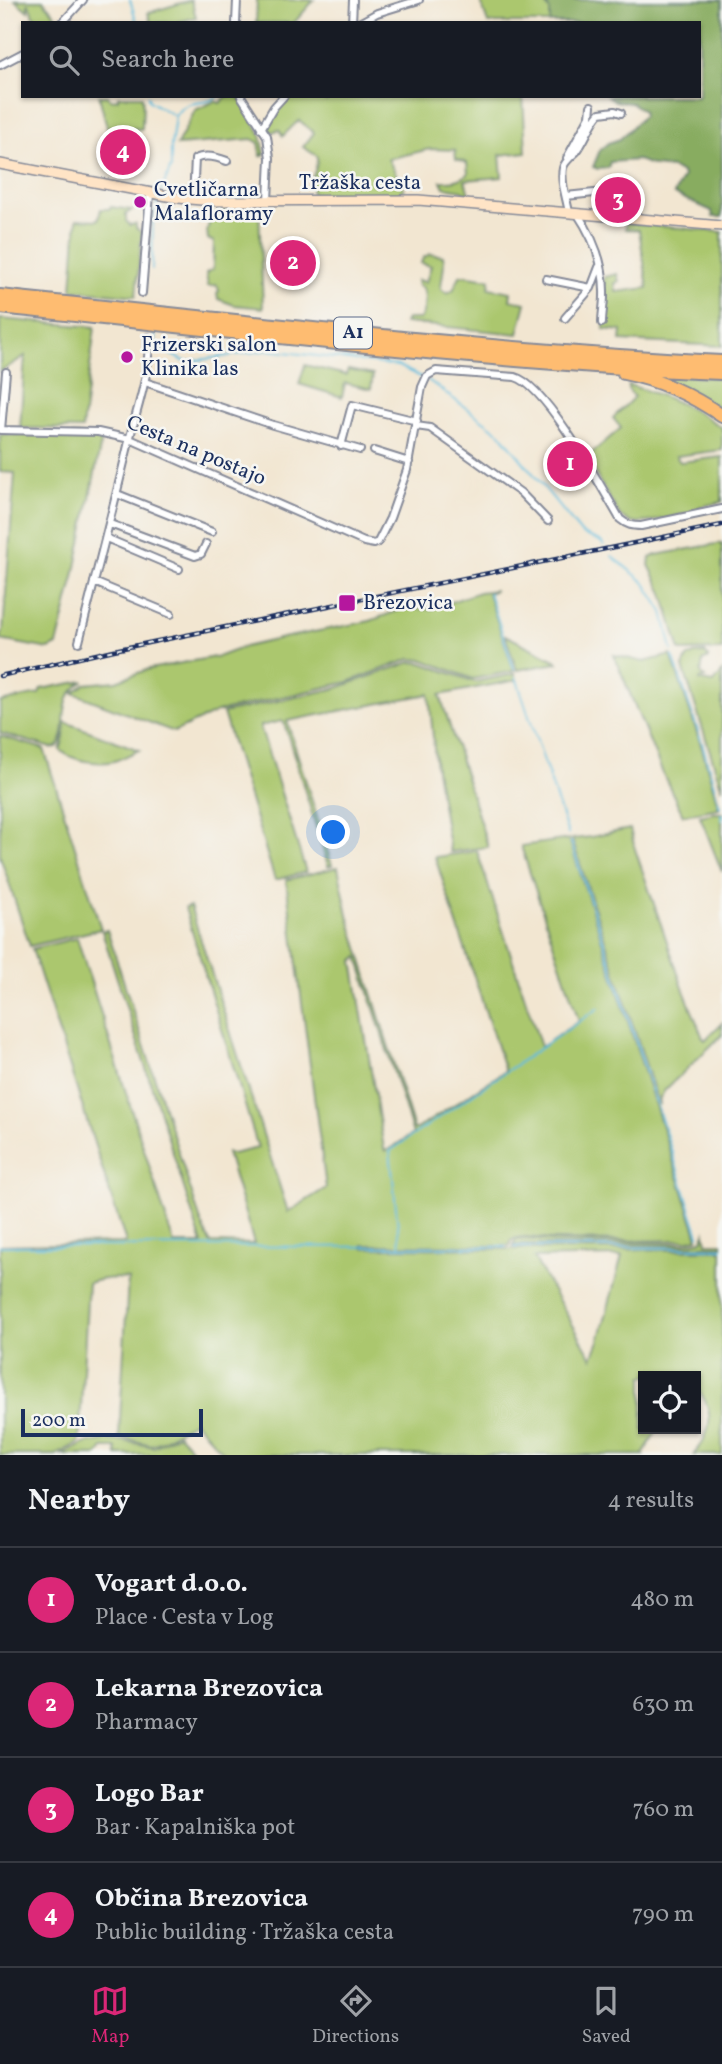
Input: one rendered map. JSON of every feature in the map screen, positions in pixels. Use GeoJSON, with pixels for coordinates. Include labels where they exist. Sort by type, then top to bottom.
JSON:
{"type":"FeatureCollection","features":[{"type":"Feature","properties":{"kind":"highway","name":"A1"},"geometry":{"type":"LineString","coordinates":[[0,296],[417,339],[722,362]]}},
{"type":"Feature","properties":{"kind":"highway","name":"A1"},"geometry":{"type":"LineString","coordinates":[[0,307],[238,333],[579,364],[722,373]]}},
{"type":"Feature","properties":{"kind":"highway"},"geometry":{"type":"LineString","coordinates":[[579,364],[588,369],[619,372],[660,383],[689,394],[722,416]]}},
{"type":"Feature","properties":{"kind":"main road","name":"Tržaška cesta"},"geometry":{"type":"LineString","coordinates":[[0,164],[156,195],[193,199],[418,200],[722,226]]}},
{"type":"Feature","properties":{"kind":"street"},"geometry":{"type":"LineString","coordinates":[[64,21],[83,0]]}},
{"type":"Feature","properties":{"kind":"street"},"geometry":{"type":"LineString","coordinates":[[236,21],[237,0]]}},
{"type":"Feature","properties":{"kind":"street"},"geometry":{"type":"LineString","coordinates":[[352,21],[353,0]]}},
{"type":"Feature","properties":{"kind":"street"},"geometry":{"type":"LineString","coordinates":[[363,21],[377,13],[419,0]]}},
{"type":"Feature","properties":{"kind":"street"},"geometry":{"type":"LineString","coordinates":[[0,65],[21,54]]}},
{"type":"Feature","properties":{"kind":"street"},"geometry":{"type":"LineString","coordinates":[[242,98],[267,136],[270,159],[268,201]]}},
{"type":"Feature","properties":{"kind":"street"},"geometry":{"type":"LineString","coordinates":[[261,129],[282,98]]}},
{"type":"Feature","properties":{"kind":"street"},"geometry":{"type":"LineString","coordinates":[[591,106],[590,116],[565,163],[563,174],[566,195],[573,213],[593,241],[605,294],[602,323]]}},
{"type":"Feature","properties":{"kind":"street"},"geometry":{"type":"LineString","coordinates":[[565,163],[580,148],[600,113],[621,113]]}},
{"type":"Feature","properties":{"kind":"street"},"geometry":{"type":"LineString","coordinates":[[193,199],[195,159],[216,157],[227,161]]}},
{"type":"Feature","properties":{"kind":"street"},"geometry":{"type":"LineString","coordinates":[[566,195],[604,192],[617,187]]}},
{"type":"Feature","properties":{"kind":"street"},"geometry":{"type":"LineString","coordinates":[[142,293],[156,195]]}},
{"type":"Feature","properties":{"kind":"street"},"geometry":{"type":"LineString","coordinates":[[565,318],[592,288],[599,267]]}},
{"type":"Feature","properties":{"kind":"street"},"geometry":{"type":"LineString","coordinates":[[546,279],[592,288]]}},
{"type":"Feature","properties":{"kind":"street"},"geometry":{"type":"LineString","coordinates":[[79,642],[145,382],[148,337]]}},
{"type":"Feature","properties":{"kind":"street"},"geometry":{"type":"LineString","coordinates":[[374,451],[409,462],[426,379],[436,371],[515,377],[526,381],[537,393],[584,457],[620,519],[633,526],[722,509]]}},
{"type":"Feature","properties":{"kind":"street"},"geometry":{"type":"LineString","coordinates":[[0,430],[6,372]]}},
{"type":"Feature","properties":{"kind":"street"},"geometry":{"type":"LineString","coordinates":[[145,382],[273,425],[360,450]]}},
{"type":"Feature","properties":{"kind":"street"},"geometry":{"type":"LineString","coordinates":[[341,446],[352,405],[430,428],[522,494],[548,521]]}},
{"type":"Feature","properties":{"kind":"street","name":"Cesta na postajo"},"geometry":{"type":"LineString","coordinates":[[0,430],[98,432],[130,439],[370,545],[378,542],[390,518],[409,462]]}},
{"type":"Feature","properties":{"kind":"street"},"geometry":{"type":"LineString","coordinates":[[117,494],[212,532]]}},
{"type":"Feature","properties":{"kind":"street"},"geometry":{"type":"LineString","coordinates":[[110,524],[190,555],[201,554],[206,544]]}},
{"type":"Feature","properties":{"kind":"street"},"geometry":{"type":"LineString","coordinates":[[107,538],[179,569]]}},
{"type":"Feature","properties":{"kind":"street"},"geometry":{"type":"LineString","coordinates":[[94,582],[171,614]]}},
{"type":"Feature","properties":{"kind":"green space"},"geometry":{"type":"Polygon","coordinates":[[[15,0],[43,0],[54,13],[56,21],[36,21],[28,3],[28,11],[15,0]]]}},
{"type":"Feature","properties":{"kind":"green space"},"geometry":{"type":"Polygon","coordinates":[[[191,0],[196,17],[183,21],[150,21],[148,13],[191,0]]]}},
{"type":"Feature","properties":{"kind":"green space"},"geometry":{"type":"Polygon","coordinates":[[[257,0],[314,0],[296,21],[256,21],[257,0]]]}},
{"type":"Feature","properties":{"kind":"green space"},"geometry":{"type":"Polygon","coordinates":[[[480,0],[543,0],[550,11],[550,21],[487,21],[480,0]]]}},
{"type":"Feature","properties":{"kind":"green space"},"geometry":{"type":"Polygon","coordinates":[[[543,0],[722,0],[722,217],[713,217],[712,211],[674,194],[683,177],[682,173],[672,168],[654,166],[638,160],[610,162],[608,168],[593,167],[600,150],[608,143],[620,139],[643,116],[643,111],[632,103],[611,98],[701,98],[701,21],[550,21],[550,11],[543,0]]]}},
{"type":"Feature","properties":{"kind":"green space"},"geometry":{"type":"Polygon","coordinates":[[[100,98],[142,98],[142,129],[107,127],[100,98]]]}},
{"type":"Feature","properties":{"kind":"green space"},"geometry":{"type":"Polygon","coordinates":[[[225,98],[239,98],[261,135],[265,154],[261,156],[259,143],[252,139],[177,145],[195,110],[215,101],[220,103],[225,98]]]}},
{"type":"Feature","properties":{"kind":"green space"},"geometry":{"type":"Polygon","coordinates":[[[286,98],[324,98],[326,101],[330,98],[523,98],[526,152],[500,155],[502,177],[465,180],[470,198],[462,190],[444,187],[441,181],[465,176],[468,173],[467,163],[456,159],[455,150],[430,149],[388,159],[404,189],[399,194],[312,195],[311,178],[317,156],[303,147],[314,133],[299,120],[283,136],[279,130],[268,133],[270,119],[286,98]]]}},
{"type":"Feature","properties":{"kind":"green space"},"geometry":{"type":"Polygon","coordinates":[[[111,207],[132,210],[126,214],[126,221],[130,225],[136,224],[136,228],[142,233],[136,296],[72,290],[77,219],[98,220],[101,209],[111,207]]]}},
{"type":"Feature","properties":{"kind":"green space"},"geometry":{"type":"Polygon","coordinates":[[[223,207],[259,208],[263,308],[234,305],[218,299],[217,285],[208,286],[206,273],[213,269],[214,242],[208,239],[207,230],[212,214],[219,213],[223,207]]]}},
{"type":"Feature","properties":{"kind":"green space"},"geometry":{"type":"Polygon","coordinates":[[[626,223],[722,232],[722,346],[621,341],[622,331],[604,329],[604,277],[617,274],[619,282],[615,283],[616,292],[648,288],[639,230],[625,229],[626,223]]]}},
{"type":"Feature","properties":{"kind":"green space"},"geometry":{"type":"Polygon","coordinates":[[[430,254],[443,256],[441,289],[447,293],[453,290],[462,275],[490,279],[489,288],[511,292],[510,300],[526,303],[518,334],[405,323],[407,319],[420,319],[422,316],[424,294],[417,280],[426,282],[431,266],[421,263],[423,258],[430,254]]]}},
{"type":"Feature","properties":{"kind":"green space"},"geometry":{"type":"Polygon","coordinates":[[[0,319],[95,327],[82,429],[20,428],[25,356],[0,372],[0,319]]]}},
{"type":"Feature","properties":{"kind":"green space"},"geometry":{"type":"Polygon","coordinates":[[[305,365],[346,375],[348,370],[373,375],[371,389],[345,383],[342,397],[299,384],[305,365]]]}},
{"type":"Feature","properties":{"kind":"green space"},"geometry":{"type":"Polygon","coordinates":[[[656,376],[722,378],[722,409],[656,376]]]}},
{"type":"Feature","properties":{"kind":"green space"},"geometry":{"type":"Polygon","coordinates":[[[628,385],[677,402],[722,428],[722,450],[676,456],[680,462],[722,457],[722,502],[699,507],[700,511],[649,522],[632,523],[620,516],[586,458],[621,428],[613,418],[634,397],[628,385]]]}},
{"type":"Feature","properties":{"kind":"green space"},"geometry":{"type":"Polygon","coordinates":[[[0,434],[83,435],[102,438],[74,577],[57,645],[49,649],[0,640],[3,631],[15,473],[0,472],[0,434]]]}},
{"type":"Feature","properties":{"kind":"green space"},"geometry":{"type":"Polygon","coordinates":[[[722,543],[722,650],[680,651],[663,593],[649,565],[650,558],[722,543]]]}},
{"type":"Feature","properties":{"kind":"green space"},"geometry":{"type":"Polygon","coordinates":[[[496,590],[488,593],[514,671],[473,679],[424,660],[410,659],[348,682],[217,712],[174,732],[73,693],[85,684],[116,681],[149,669],[220,656],[244,647],[370,621],[402,609],[431,609],[479,592],[496,590]]]}},
{"type":"Feature","properties":{"kind":"green space"},"geometry":{"type":"Polygon","coordinates":[[[505,635],[557,661],[558,663],[517,670],[505,635]]]}},
{"type":"Feature","properties":{"kind":"green space"},"geometry":{"type":"Polygon","coordinates":[[[705,653],[708,659],[703,660],[701,673],[705,678],[700,681],[714,683],[722,672],[722,789],[683,667],[687,658],[705,653]]]}},
{"type":"Feature","properties":{"kind":"green space"},"geometry":{"type":"Polygon","coordinates":[[[614,655],[644,662],[671,655],[719,808],[683,815],[663,774],[614,655]]]}},
{"type":"Feature","properties":{"kind":"green space"},"geometry":{"type":"Polygon","coordinates":[[[411,662],[422,663],[475,682],[515,674],[517,680],[440,695],[488,847],[450,852],[436,769],[429,694],[287,721],[332,865],[328,866],[284,723],[282,721],[260,726],[306,872],[275,880],[223,713],[337,688],[411,662]]]}},
{"type":"Feature","properties":{"kind":"green space"},"geometry":{"type":"Polygon","coordinates":[[[84,681],[69,697],[63,732],[57,747],[52,748],[0,733],[0,702],[39,694],[41,689],[84,681]]]}},
{"type":"Feature","properties":{"kind":"green space"},"geometry":{"type":"Polygon","coordinates":[[[65,722],[139,750],[117,760],[100,763],[72,757],[60,750],[65,722]]]}},
{"type":"Feature","properties":{"kind":"green space"},"geometry":{"type":"Polygon","coordinates":[[[0,736],[44,749],[101,929],[30,946],[0,856],[0,736]]]}},
{"type":"Feature","properties":{"kind":"green space"},"geometry":{"type":"Polygon","coordinates":[[[722,813],[722,872],[700,816],[722,813]]]}},
{"type":"Feature","properties":{"kind":"green space"},"geometry":{"type":"Polygon","coordinates":[[[630,829],[683,988],[703,1038],[705,1040],[722,1023],[722,1035],[665,1090],[659,1105],[572,839],[630,829]]]}},
{"type":"Feature","properties":{"kind":"green space"},"geometry":{"type":"Polygon","coordinates":[[[569,839],[698,1238],[605,1241],[522,1237],[512,1240],[509,1246],[363,1245],[363,1248],[722,1250],[722,1455],[694,1455],[708,1430],[709,1422],[707,1405],[701,1394],[701,1371],[638,1371],[638,1434],[655,1434],[644,1455],[226,1455],[194,1421],[152,1445],[119,1437],[128,1279],[113,1278],[88,1283],[79,1443],[56,1455],[0,1455],[0,1245],[126,1243],[32,949],[77,938],[174,1244],[202,1244],[102,931],[107,930],[210,1243],[254,1244],[227,1153],[258,1148],[185,908],[190,906],[288,1212],[326,1188],[286,880],[338,867],[348,915],[414,1129],[505,1071],[435,857],[477,851],[541,1047],[579,1021],[521,846],[569,839]],[[358,957],[353,961],[384,1149],[386,1151],[413,1134],[358,957]],[[622,1256],[534,1258],[592,1358],[622,1256]]]}},
{"type":"Feature","properties":{"kind":"green space"},"geometry":{"type":"Polygon","coordinates":[[[705,1233],[707,1243],[722,1243],[722,1246],[513,1245],[516,1240],[525,1239],[686,1243],[703,1239],[705,1233]]]}},
{"type":"Feature","properties":{"kind":"green space"},"geometry":{"type":"Polygon","coordinates":[[[178,1434],[197,1455],[117,1455],[116,1448],[103,1448],[98,1455],[61,1455],[84,1444],[105,1440],[154,1447],[178,1434]]]}},
{"type":"Feature","properties":{"kind":"waterway"},"geometry":{"type":"LineString","coordinates":[[130,0],[136,21]]}},
{"type":"Feature","properties":{"kind":"waterway"},"geometry":{"type":"LineString","coordinates":[[148,98],[149,101],[175,116],[171,167],[161,192]]}},
{"type":"Feature","properties":{"kind":"waterway"},"geometry":{"type":"LineString","coordinates":[[175,116],[185,106],[215,98]]}},
{"type":"Feature","properties":{"kind":"waterway"},"geometry":{"type":"LineString","coordinates":[[152,269],[153,218],[159,197]]}},
{"type":"Feature","properties":{"kind":"waterway"},"geometry":{"type":"LineString","coordinates":[[154,331],[156,344],[186,362],[269,350],[398,366],[423,378]]}},
{"type":"Feature","properties":{"kind":"waterway"},"geometry":{"type":"LineString","coordinates":[[428,380],[500,433],[582,534],[604,545]]}},
{"type":"Feature","properties":{"kind":"waterway"},"geometry":{"type":"LineString","coordinates":[[612,556],[644,582],[663,612],[672,650]]}},
{"type":"Feature","properties":{"kind":"waterway"},"geometry":{"type":"LineString","coordinates":[[489,593],[514,669]]}},
{"type":"Feature","properties":{"kind":"waterway"},"geometry":{"type":"LineString","coordinates":[[673,656],[720,807]]}},
{"type":"Feature","properties":{"kind":"waterway"},"geometry":{"type":"LineString","coordinates":[[516,677],[568,834]]}},
{"type":"Feature","properties":{"kind":"waterway"},"geometry":{"type":"LineString","coordinates":[[721,814],[722,820]]}},
{"type":"Feature","properties":{"kind":"waterway"},"geometry":{"type":"LineString","coordinates":[[571,842],[699,1235]]}},
{"type":"Feature","properties":{"kind":"waterway"},"geometry":{"type":"LineString","coordinates":[[400,1246],[390,1151],[599,1008]]}},
{"type":"Feature","properties":{"kind":"waterway"},"geometry":{"type":"LineString","coordinates":[[0,1246],[506,1247]]}},
{"type":"Feature","properties":{"kind":"waterway"},"geometry":{"type":"LineString","coordinates":[[515,1247],[722,1248]]}},
{"type":"Feature","properties":{"kind":"railway"},"geometry":{"type":"LineString","coordinates":[[0,676],[114,650],[722,525]]}},
{"type":"Feature","properties":{"kind":"place","name":"Občina Brezovica"},"geometry":{"type":"Point","coordinates":[123,152]}},
{"type":"Feature","properties":{"kind":"place","name":"Logo Bar"},"geometry":{"type":"Point","coordinates":[618,200]}},
{"type":"Feature","properties":{"kind":"place","name":"Cvetličarna Malafloramy"},"geometry":{"type":"Point","coordinates":[140,202]}},
{"type":"Feature","properties":{"kind":"place","name":"Lekarna Brezovica"},"geometry":{"type":"Point","coordinates":[293,263]}},
{"type":"Feature","properties":{"kind":"place","name":"Frizerski salon Klinika las"},"geometry":{"type":"Point","coordinates":[127,357]}},
{"type":"Feature","properties":{"kind":"place","name":"Vogart d.o.o."},"geometry":{"type":"Point","coordinates":[570,464]}},
{"type":"Feature","properties":{"kind":"place","name":"Brezovica"},"geometry":{"type":"Point","coordinates":[347,603]}}]}
